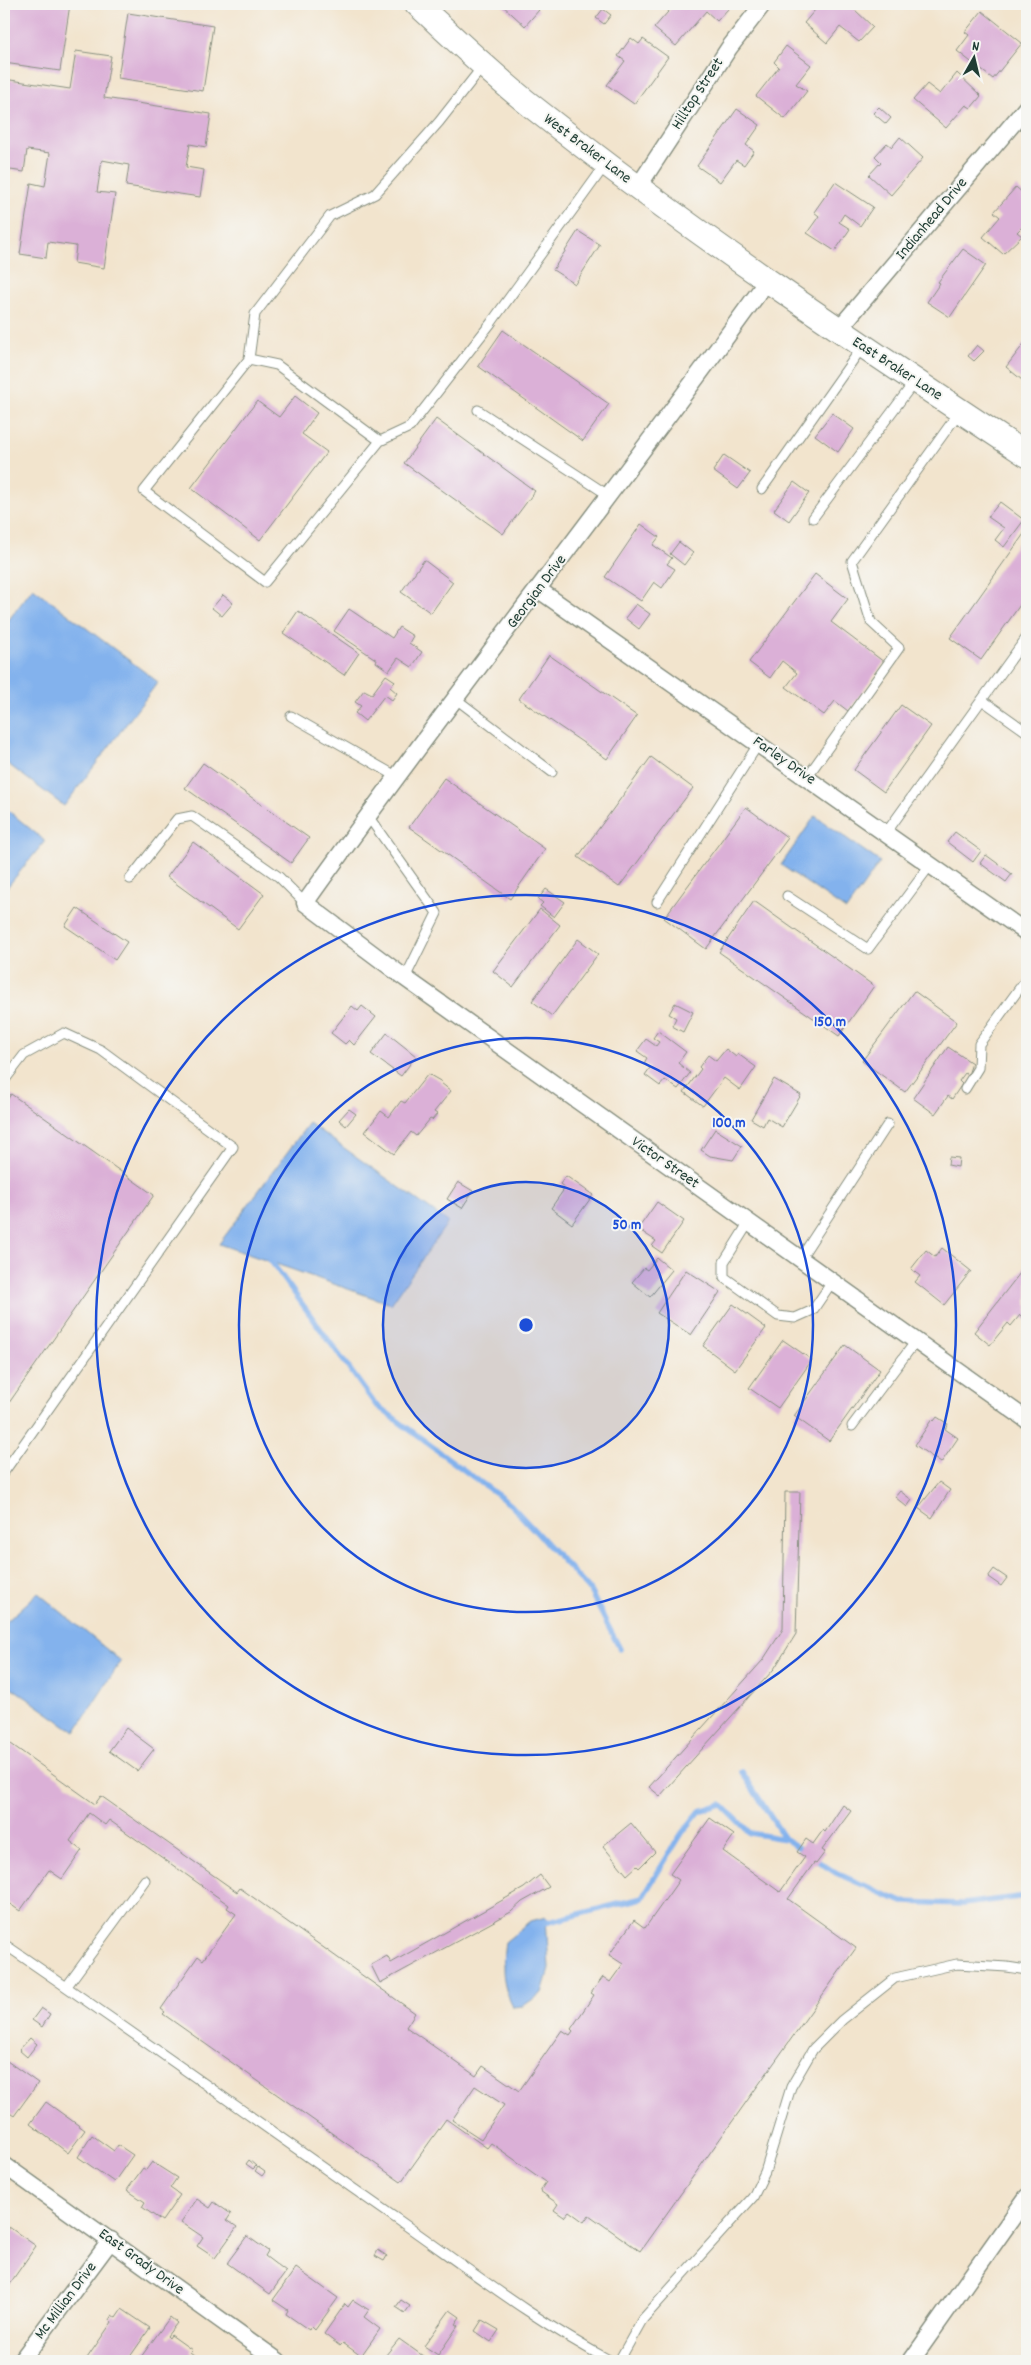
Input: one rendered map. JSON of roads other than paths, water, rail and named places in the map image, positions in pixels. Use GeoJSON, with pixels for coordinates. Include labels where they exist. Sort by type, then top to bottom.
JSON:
{"type":"FeatureCollection","features":[{"type":"Feature","properties":{"kind":"main road","name":"West Braker Lane"},"geometry":{"type":"LineString","coordinates":[[422,5],[484,64],[532,106],[606,164],[768,280]]}},
{"type":"Feature","properties":{"kind":"main road","name":"East Braker Lane"},"geometry":{"type":"LineString","coordinates":[[768,280],[838,330],[1027,455]]}},
{"type":"Feature","properties":{"kind":"street","name":"Hilltop Street"},"geometry":{"type":"LineString","coordinates":[[638,187],[729,48],[763,4]]}},
{"type":"Feature","properties":{"kind":"street","name":"Indianhead Drive"},"geometry":{"type":"LineString","coordinates":[[838,330],[1027,107]]}},
{"type":"Feature","properties":{"kind":"street","name":"Georgian Drive"},"geometry":{"type":"LineString","coordinates":[[306,903],[396,776],[539,590],[768,280]]}},
{"type":"Feature","properties":{"kind":"street","name":"Farley Drive"},"geometry":{"type":"LineString","coordinates":[[539,590],[1027,932]]}},
{"type":"Feature","properties":{"kind":"street","name":"Victor Street"},"geometry":{"type":"LineString","coordinates":[[306,903],[405,978],[1027,1420]]}},
{"type":"Feature","properties":{"kind":"street","name":"East Grady Drive"},"geometry":{"type":"LineString","coordinates":[[4,2165],[278,2361]]}},
{"type":"Feature","properties":{"kind":"street"},"geometry":{"type":"LineString","coordinates":[[910,2361],[1027,2197]]}},
{"type":"Feature","properties":{"kind":"street","name":"Mc Millian Drive"},"geometry":{"type":"LineString","coordinates":[[21,2361],[111,2240]]}},
{"type":"Feature","properties":{"kind":"lane"},"geometry":{"type":"LineString","coordinates":[[484,64],[439,122],[375,194],[330,216],[255,314],[249,359],[144,491],[264,582],[380,441],[410,427],[490,323],[606,164]]}},
{"type":"Feature","properties":{"kind":"lane"},"geometry":{"type":"LineString","coordinates":[[762,489],[863,346]]}},
{"type":"Feature","properties":{"kind":"lane"},"geometry":{"type":"LineString","coordinates":[[249,359],[277,366],[380,441]]}},
{"type":"Feature","properties":{"kind":"lane"},"geometry":{"type":"LineString","coordinates":[[812,518],[915,381]]}},
{"type":"Feature","properties":{"kind":"lane"},"geometry":{"type":"LineString","coordinates":[[478,410],[608,495]]}},
{"type":"Feature","properties":{"kind":"lane"},"geometry":{"type":"LineString","coordinates":[[807,777],[898,648],[871,622],[852,561],[960,411]]}},
{"type":"Feature","properties":{"kind":"lane"},"geometry":{"type":"LineString","coordinates":[[886,833],[1027,637]]}},
{"type":"Feature","properties":{"kind":"lane"},"geometry":{"type":"LineString","coordinates":[[456,699],[552,772]]}},
{"type":"Feature","properties":{"kind":"lane"},"geometry":{"type":"LineString","coordinates":[[982,700],[1027,732]]}},
{"type":"Feature","properties":{"kind":"lane"},"geometry":{"type":"LineString","coordinates":[[290,716],[396,776]]}},
{"type":"Feature","properties":{"kind":"lane"},"geometry":{"type":"LineString","coordinates":[[657,902],[759,743]]}},
{"type":"Feature","properties":{"kind":"lane"},"geometry":{"type":"LineString","coordinates":[[130,879],[177,819],[192,816],[279,877],[306,903]]}},
{"type":"Feature","properties":{"kind":"lane"},"geometry":{"type":"LineString","coordinates":[[368,816],[437,913],[405,978]]}},
{"type":"Feature","properties":{"kind":"lane"},"geometry":{"type":"LineString","coordinates":[[787,896],[868,949],[930,864]]}},
{"type":"Feature","properties":{"kind":"lane"},"geometry":{"type":"LineString","coordinates":[[965,1089],[978,1068],[979,1044],[1027,978]]}},
{"type":"Feature","properties":{"kind":"lane"},"geometry":{"type":"LineString","coordinates":[[4,1081],[24,1055],[64,1032],[101,1050],[233,1147],[4,1472]]}},
{"type":"Feature","properties":{"kind":"lane"},"geometry":{"type":"LineString","coordinates":[[800,1259],[888,1124]]}},
{"type":"Feature","properties":{"kind":"lane"},"geometry":{"type":"LineString","coordinates":[[749,1222],[724,1262],[724,1277],[778,1316],[795,1318],[813,1310],[832,1282]]}},
{"type":"Feature","properties":{"kind":"lane"},"geometry":{"type":"LineString","coordinates":[[852,1426],[916,1341]]}},
{"type":"Feature","properties":{"kind":"lane"},"geometry":{"type":"LineString","coordinates":[[67,1986],[145,1880]]}},
{"type":"Feature","properties":{"kind":"lane"},"geometry":{"type":"LineString","coordinates":[[4,1944],[67,1986],[564,2336],[611,2361]]}},
{"type":"Feature","properties":{"kind":"lane"},"geometry":{"type":"LineString","coordinates":[[619,2361],[642,2320],[753,2197],[765,2172],[791,2087],[813,2050],[842,2020],[895,1978],[957,1964],[1027,1970]]}},
{"type":"Feature","properties":{"kind":"water"},"geometry":{"type":"Polygon","coordinates":[[[33,588],[158,682],[64,806],[4,761],[4,626],[33,588]]]}},
{"type":"Feature","properties":{"kind":"water"},"geometry":{"type":"Polygon","coordinates":[[[4,807],[45,841],[4,891],[4,807]]]}},
{"type":"Feature","properties":{"kind":"water"},"geometry":{"type":"Polygon","coordinates":[[[815,816],[880,862],[846,910],[781,865],[815,816]]]}},
{"type":"Feature","properties":{"kind":"water"},"geometry":{"type":"Polygon","coordinates":[[[309,1123],[448,1222],[391,1304],[219,1244],[309,1123]]]}},
{"type":"Feature","properties":{"kind":"water"},"geometry":{"type":"Polygon","coordinates":[[[38,1593],[121,1661],[75,1732],[4,1682],[4,1624],[38,1593]]]}},
{"type":"Feature","properties":{"kind":"water"},"geometry":{"type":"Polygon","coordinates":[[[546,1917],[549,1969],[542,1993],[523,2006],[513,2007],[506,1991],[503,1975],[505,1942],[531,1921],[546,1917]]]}},
{"type":"Feature","properties":{"kind":"waterway"},"geometry":{"type":"LineString","coordinates":[[268,1257],[375,1404],[511,1505],[589,1589],[620,1649]]}},
{"type":"Feature","properties":{"kind":"waterway"},"geometry":{"type":"LineString","coordinates":[[742,1772],[785,1839],[806,1852]]}},
{"type":"Feature","properties":{"kind":"waterway"},"geometry":{"type":"LineString","coordinates":[[541,1924],[642,1898],[682,1833],[700,1811],[721,1804],[750,1833],[785,1839]]}},
{"type":"Feature","properties":{"kind":"waterway"},"geometry":{"type":"LineString","coordinates":[[813,1858],[836,1873],[902,1902],[963,1904],[1027,1896]]}}]}
